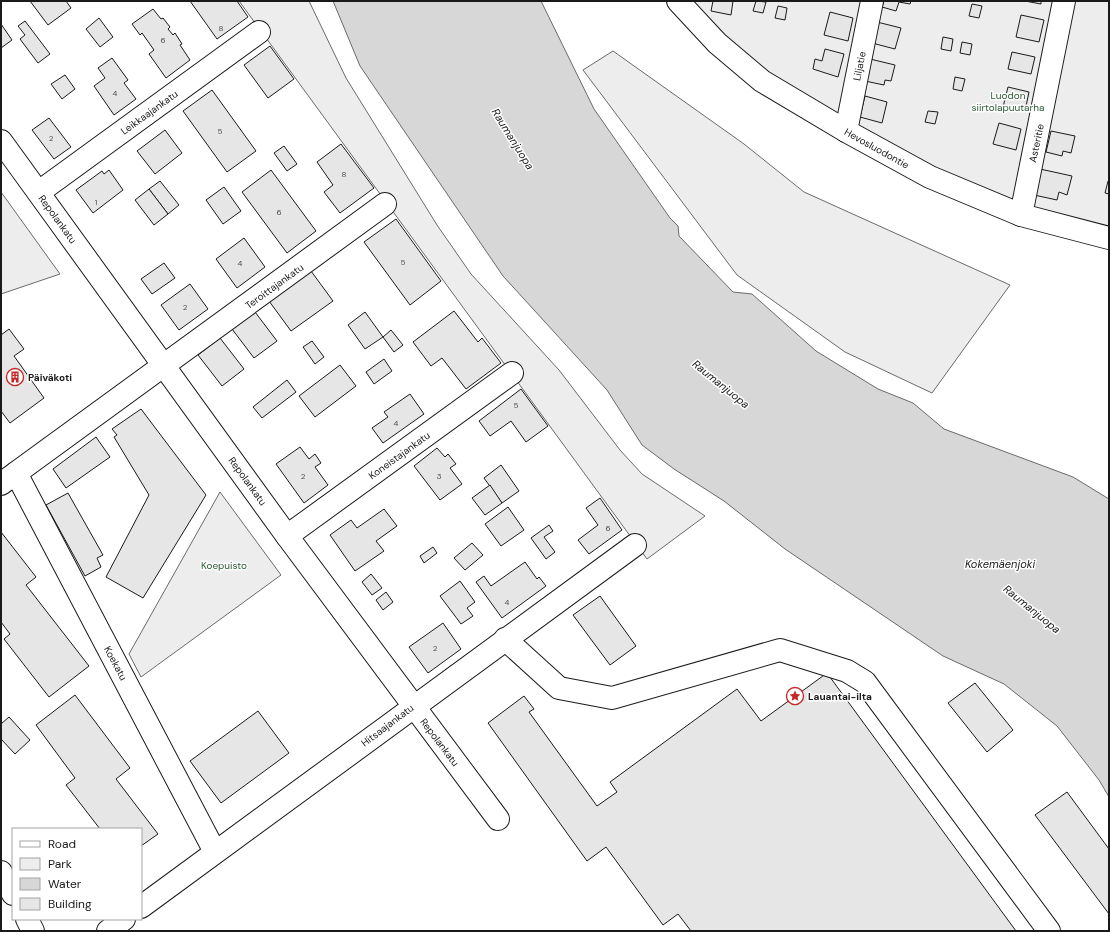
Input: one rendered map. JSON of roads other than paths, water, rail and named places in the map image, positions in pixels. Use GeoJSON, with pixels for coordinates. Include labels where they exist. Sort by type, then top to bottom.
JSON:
{"type":"FeatureCollection","features":[{"type":"Feature","properties":{"kind":"street","name":"Hevosluodontie"},"geometry":{"type":"LineString","coordinates":[[678,1],[717,43],[762,81],[846,131],[930,177],[1021,214],[1109,238]]}},
{"type":"Feature","properties":{"kind":"street","name":"Liljatie"},"geometry":{"type":"LineString","coordinates":[[846,131],[872,1]]}},
{"type":"Feature","properties":{"kind":"street","name":"Asteritie"},"geometry":{"type":"LineString","coordinates":[[1021,214],[1064,1]]}},
{"type":"Feature","properties":{"kind":"street","name":"Leikkaajankatu"},"geometry":{"type":"LineString","coordinates":[[38,192],[259,32]]}},
{"type":"Feature","properties":{"kind":"street","name":"Repolankatu"},"geometry":{"type":"LineString","coordinates":[[1,141],[287,536],[498,819]]}},
{"type":"Feature","properties":{"kind":"street","name":"Teroittajankatu"},"geometry":{"type":"LineString","coordinates":[[164,367],[385,204]]}},
{"type":"Feature","properties":{"kind":"street","name":"Koekatu"},"geometry":{"type":"LineString","coordinates":[[164,367],[9,479],[215,852]]}},
{"type":"Feature","properties":{"kind":"street","name":"Koneistajankatu"},"geometry":{"type":"LineString","coordinates":[[287,536],[512,373]]}},
{"type":"Feature","properties":{"kind":"street","name":"Hitsaajankatu"},"geometry":{"type":"LineString","coordinates":[[142,906],[413,706],[635,545]]}},
{"type":"Feature","properties":{"kind":"street"},"geometry":{"type":"LineString","coordinates":[[505,639],[559,688],[612,698],[780,650],[847,672],[865,682],[1049,931]]}},
{"type":"Feature","properties":{"kind":"street"},"geometry":{"type":"LineString","coordinates":[[1,872],[12,892]]}},
{"type":"Feature","properties":{"kind":"street"},"geometry":{"type":"LineString","coordinates":[[28,920],[33,931]]}},
{"type":"Feature","properties":{"kind":"street"},"geometry":{"type":"LineString","coordinates":[[108,931],[123,920]]}},
{"type":"Feature","properties":{"kind":"water","name":"Kokemäenjoki"},"geometry":{"type":"Polygon","coordinates":[[[333,1],[541,1],[594,109],[670,218],[678,226],[679,236],[733,292],[752,294],[816,351],[878,389],[913,403],[944,429],[1073,477],[1109,499],[1109,797],[1099,780],[1057,726],[1004,684],[943,656],[785,549],[724,501],[674,469],[642,445],[607,390],[503,276],[360,66],[333,1]]]}},
{"type":"Feature","properties":{"kind":"place","name":"Päiväkoti"},"geometry":{"type":"Point","coordinates":[15,377]}},
{"type":"Feature","properties":{"kind":"place","name":"Lauantai-ilta"},"geometry":{"type":"Point","coordinates":[795,696]}},
{"type":"Feature","properties":{"kind":"park label","name":"Luodon siirtolapuutarha"},"geometry":{"type":"Point","coordinates":[1008,100]}},
{"type":"Feature","properties":{"kind":"park label","name":"Koepuisto"},"geometry":{"type":"Point","coordinates":[224,565]}},
{"type":"Feature","properties":{"kind":"water label","name":"Raumanjuopa"},"geometry":{"type":"Point","coordinates":[513,139]}},
{"type":"Feature","properties":{"kind":"water label","name":"Raumanjuopa"},"geometry":{"type":"Point","coordinates":[721,384]}},
{"type":"Feature","properties":{"kind":"water label","name":"Raumanjuopa"},"geometry":{"type":"Point","coordinates":[1032,609]}}]}
